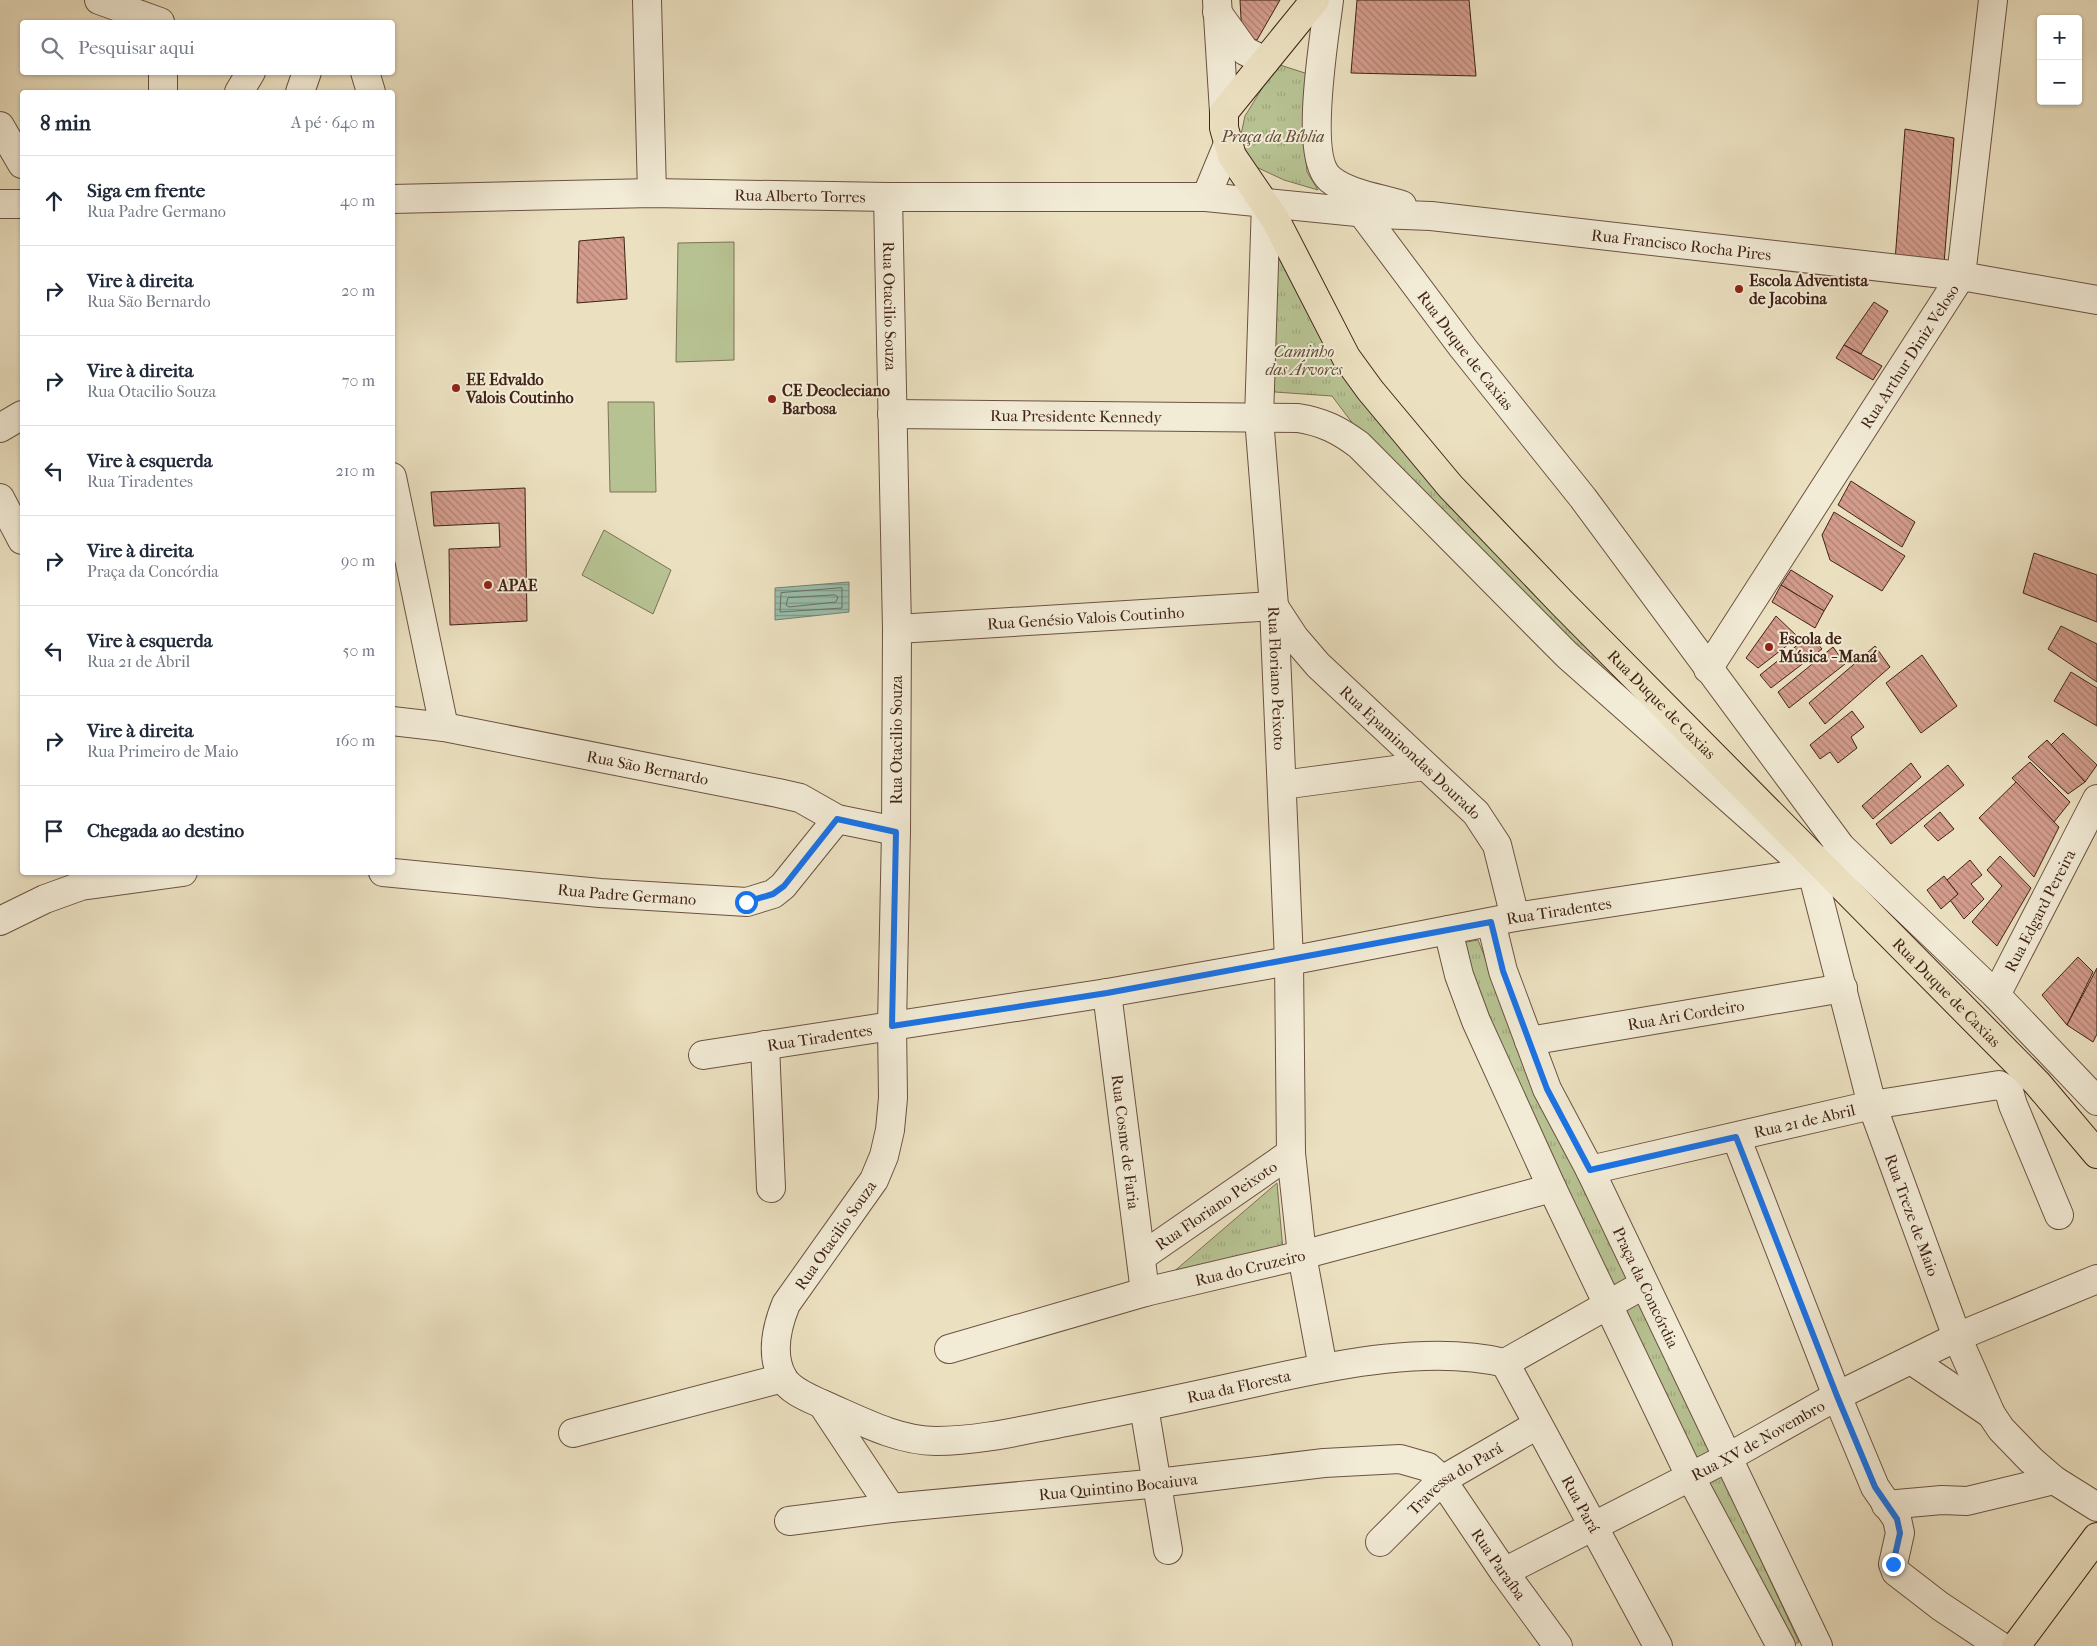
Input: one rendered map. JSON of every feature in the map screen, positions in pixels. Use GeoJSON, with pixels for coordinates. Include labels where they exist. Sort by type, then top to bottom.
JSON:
{"type":"FeatureCollection","features":[{"type":"Feature","properties":{"kind":"main road"},"geometry":{"type":"LineString","coordinates":[[1224,112],[1315,0]]}},
{"type":"Feature","properties":{"kind":"main road","name":"Rua Duque de Caxias"},"geometry":{"type":"LineString","coordinates":[[1224,112],[1224,128],[1228,144],[1240,168],[1270,211],[1346,357],[1370,390],[1450,486],[1818,871],[2037,1083],[2097,1154]]}},
{"type":"Feature","properties":{"kind":"main road"},"geometry":{"type":"LineString","coordinates":[[2016,1646],[2097,1537]]}},
{"type":"Feature","properties":{"kind":"street"},"geometry":{"type":"LineString","coordinates":[[99,0],[156,20]]}},
{"type":"Feature","properties":{"kind":"street"},"geometry":{"type":"LineString","coordinates":[[162,20],[164,0]]}},
{"type":"Feature","properties":{"kind":"street"},"geometry":{"type":"LineString","coordinates":[[647,0],[652,193]]}},
{"type":"Feature","properties":{"kind":"street"},"geometry":{"type":"LineString","coordinates":[[1330,0],[1320,64],[1317,122],[1317,148],[1320,165],[1330,178],[1348,188],[1431,216]]}},
{"type":"Feature","properties":{"kind":"street","name":"Rua Arthur Diniz Veloso"},"geometry":{"type":"LineString","coordinates":[[1708,669],[1961,276],[1993,0]]}},
{"type":"Feature","properties":{"kind":"street"},"geometry":{"type":"LineString","coordinates":[[1217,6],[1245,51],[1266,61]]}},
{"type":"Feature","properties":{"kind":"street"},"geometry":{"type":"LineString","coordinates":[[1217,6],[1224,112]]}},
{"type":"Feature","properties":{"kind":"street"},"geometry":{"type":"LineString","coordinates":[[163,75],[163,90]]}},
{"type":"Feature","properties":{"kind":"street"},"geometry":{"type":"LineString","coordinates":[[240,90],[249,75]]}},
{"type":"Feature","properties":{"kind":"street"},"geometry":{"type":"LineString","coordinates":[[301,90],[307,75]]}},
{"type":"Feature","properties":{"kind":"street"},"geometry":{"type":"LineString","coordinates":[[366,75],[370,90]]}},
{"type":"Feature","properties":{"kind":"street"},"geometry":{"type":"LineString","coordinates":[[0,126],[20,161]]}},
{"type":"Feature","properties":{"kind":"street"},"geometry":{"type":"LineString","coordinates":[[1206,197],[1228,144]]}},
{"type":"Feature","properties":{"kind":"street","name":"Rua Alberto Torres"},"geometry":{"type":"LineString","coordinates":[[395,199],[652,193],[888,197],[1206,197]]}},
{"type":"Feature","properties":{"kind":"street","name":"Rua Otacilio Souza"},"geometry":{"type":"LineString","coordinates":[[783,1378],[776,1353],[777,1338],[786,1304],[874,1180],[884,1156],[890,1130],[893,1098],[892,1026],[896,832],[897,629],[888,197]]}},
{"type":"Feature","properties":{"kind":"street","name":"Rua Francisco Rocha Pires"},"geometry":{"type":"LineString","coordinates":[[1206,197],[1270,211],[1431,216],[1961,276],[2097,300]]}},
{"type":"Feature","properties":{"kind":"street"},"geometry":{"type":"LineString","coordinates":[[0,204],[20,204]]}},
{"type":"Feature","properties":{"kind":"street","name":"Rua Floriano Peixoto"},"geometry":{"type":"LineString","coordinates":[[1270,211],[1259,418],[1274,606],[1282,785],[1289,961],[1291,1153],[1302,1255],[1323,1368]]}},
{"type":"Feature","properties":{"kind":"street","name":"Rua Duque de Caxias"},"geometry":{"type":"LineString","coordinates":[[1362,213],[1463,348],[1582,498],[1841,847],[1996,995],[2097,1101]]}},
{"type":"Feature","properties":{"kind":"street","name":"Rua Presidente Kennedy"},"geometry":{"type":"LineString","coordinates":[[892,414],[1259,418]]}},
{"type":"Feature","properties":{"kind":"street"},"geometry":{"type":"LineString","coordinates":[[0,428],[20,416]]}},
{"type":"Feature","properties":{"kind":"street","name":"Rua Duque de Caxias"},"geometry":{"type":"LineString","coordinates":[[1259,418],[1298,418],[1320,422],[1340,430],[1359,445],[1567,655],[1818,871]]}},
{"type":"Feature","properties":{"kind":"street"},"geometry":{"type":"LineString","coordinates":[[395,491],[444,727]]}},
{"type":"Feature","properties":{"kind":"street"},"geometry":{"type":"LineString","coordinates":[[0,498],[20,536]]}},
{"type":"Feature","properties":{"kind":"street","name":"Rua Genésio Valois Coutinho"},"geometry":{"type":"LineString","coordinates":[[897,629],[1274,606]]}},
{"type":"Feature","properties":{"kind":"street","name":"Rua Epaminondas Dourado"},"geometry":{"type":"LineString","coordinates":[[1274,606],[1294,637],[1318,665],[1476,813],[1488,829],[1502,861],[1503,920]]}},
{"type":"Feature","properties":{"kind":"street","name":"Rua São Bernardo"},"geometry":{"type":"LineString","coordinates":[[395,721],[444,727],[778,793],[800,798],[837,819],[896,832]]}},
{"type":"Feature","properties":{"kind":"street"},"geometry":{"type":"LineString","coordinates":[[1282,785],[1425,766]]}},
{"type":"Feature","properties":{"kind":"street","name":"Rua Edgard Pereira"},"geometry":{"type":"LineString","coordinates":[[1996,995],[2097,799]]}},
{"type":"Feature","properties":{"kind":"street","name":"Rua Padre Germano"},"geometry":{"type":"LineString","coordinates":[[395,873],[590,892],[746,902],[773,894],[784,886],[837,819]]}},
{"type":"Feature","properties":{"kind":"street"},"geometry":{"type":"LineString","coordinates":[[1818,871],[1841,847]]}},
{"type":"Feature","properties":{"kind":"street","name":"Rua Tiradentes"},"geometry":{"type":"LineString","coordinates":[[703,1054],[1107,993],[1289,961],[1503,920],[1818,871]]}},
{"type":"Feature","properties":{"kind":"street","name":"Rua Treze de Maio"},"geometry":{"type":"LineString","coordinates":[[1818,871],[1842,988],[1872,1105],[1957,1336],[1991,1414],[2002,1429],[2054,1480],[2097,1507]]}},
{"type":"Feature","properties":{"kind":"street"},"geometry":{"type":"LineString","coordinates":[[0,921],[45,899],[81,886],[161,875]]}},
{"type":"Feature","properties":{"kind":"street","name":"Praça da Concórdia"},"geometry":{"type":"LineString","coordinates":[[1503,920],[1503,971],[1547,1089],[1590,1170],[1643,1285],[1818,1646]]}},
{"type":"Feature","properties":{"kind":"street"},"geometry":{"type":"LineString","coordinates":[[1448,930],[1459,975],[1476,1021],[1552,1188],[1690,1476],[1781,1646]]}},
{"type":"Feature","properties":{"kind":"street","name":"Rua Ari Cordeiro"},"geometry":{"type":"LineString","coordinates":[[1530,1041],[1842,988]]}},
{"type":"Feature","properties":{"kind":"street","name":"Rua Cosme de Faria"},"geometry":{"type":"LineString","coordinates":[[1107,993],[1145,1292]]}},
{"type":"Feature","properties":{"kind":"street"},"geometry":{"type":"LineString","coordinates":[[765,1045],[771,1188]]}},
{"type":"Feature","properties":{"kind":"street"},"geometry":{"type":"LineString","coordinates":[[1872,1105],[1982,1086],[1999,1085],[2005,1087],[2009,1091],[2013,1106],[2059,1215]]}},
{"type":"Feature","properties":{"kind":"street"},"geometry":{"type":"LineString","coordinates":[[1513,1103],[1547,1089]]}},
{"type":"Feature","properties":{"kind":"street","name":"Rua 21 de Abril"},"geometry":{"type":"LineString","coordinates":[[1590,1170],[1872,1105]]}},
{"type":"Feature","properties":{"kind":"street"},"geometry":{"type":"LineString","coordinates":[[1736,1137],[1837,1396],[1875,1487],[1897,1519],[1900,1533],[1893,1564],[1896,1572],[1940,1606],[2000,1646]]}},
{"type":"Feature","properties":{"kind":"street","name":"Rua Floriano Peixoto"},"geometry":{"type":"LineString","coordinates":[[1141,1258],[1291,1153]]}},
{"type":"Feature","properties":{"kind":"street","name":"Rua do Cruzeiro"},"geometry":{"type":"LineString","coordinates":[[949,1349],[1145,1292],[1302,1255],[1552,1188]]}},
{"type":"Feature","properties":{"kind":"street","name":"Rua XV de Novembro"},"geometry":{"type":"LineString","coordinates":[[1504,1572],[1594,1528],[1727,1458],[1837,1396],[1957,1336],[2097,1279]]}},
{"type":"Feature","properties":{"kind":"street"},"geometry":{"type":"LineString","coordinates":[[1504,1363],[1643,1285]]}},
{"type":"Feature","properties":{"kind":"street","name":"Rua da Floresta"},"geometry":{"type":"LineString","coordinates":[[822,1404],[894,1433],[935,1441],[1009,1433],[1144,1407],[1323,1368],[1385,1359],[1436,1357],[1488,1359],[1504,1363]]}},
{"type":"Feature","properties":{"kind":"street"},"geometry":{"type":"LineString","coordinates":[[1911,1360],[1991,1414]]}},
{"type":"Feature","properties":{"kind":"street","name":"Rua Pará"},"geometry":{"type":"LineString","coordinates":[[1504,1363],[1658,1646]]}},
{"type":"Feature","properties":{"kind":"street"},"geometry":{"type":"LineString","coordinates":[[573,1433],[783,1378],[804,1396],[822,1404],[891,1508]]}},
{"type":"Feature","properties":{"kind":"street"},"geometry":{"type":"LineString","coordinates":[[1144,1407],[1168,1550]]}},
{"type":"Feature","properties":{"kind":"street","name":"Travessa do Pará"},"geometry":{"type":"LineString","coordinates":[[1380,1542],[1442,1480],[1537,1424]]}},
{"type":"Feature","properties":{"kind":"street","name":"Rua Quintino Bocaiuva"},"geometry":{"type":"LineString","coordinates":[[789,1521],[891,1508],[1386,1458],[1415,1462],[1428,1467],[1442,1480]]}},
{"type":"Feature","properties":{"kind":"street","name":"Rua Paraíba"},"geometry":{"type":"LineString","coordinates":[[1442,1480],[1504,1572],[1558,1646]]}},
{"type":"Feature","properties":{"kind":"street"},"geometry":{"type":"LineString","coordinates":[[1886,1505],[1942,1500],[1967,1501],[2054,1480]]}},
{"type":"Feature","properties":{"kind":"street"},"geometry":{"type":"LineString","coordinates":[[1720,1534],[1756,1516]]}},
{"type":"Feature","properties":{"kind":"green space","name":"Praça da Bíblia"},"geometry":{"type":"Polygon","coordinates":[[[1277,64],[1308,74],[1304,137],[1307,172],[1318,190],[1284,180],[1252,165],[1240,139],[1245,116],[1277,64]]]}},
{"type":"Feature","properties":{"kind":"green space"},"geometry":{"type":"Polygon","coordinates":[[[734,242],[734,360],[676,362],[678,243],[734,242]]]}},
{"type":"Feature","properties":{"kind":"green space","name":"Caminho das Árvores"},"geometry":{"type":"Polygon","coordinates":[[[1285,249],[1347,370],[1779,850],[1378,457],[1332,396],[1275,392],[1271,372],[1271,268],[1285,249]]]}},
{"type":"Feature","properties":{"kind":"green space"},"geometry":{"type":"Polygon","coordinates":[[[608,402],[654,402],[656,492],[610,492],[608,402]]]}},
{"type":"Feature","properties":{"kind":"green space"},"geometry":{"type":"Polygon","coordinates":[[[604,530],[671,570],[653,614],[582,575],[604,530]]]}},
{"type":"Feature","properties":{"kind":"green space"},"geometry":{"type":"Polygon","coordinates":[[[1478,940],[1513,1028],[1799,1642],[1791,1646],[1643,1359],[1496,1033],[1461,943],[1478,940]]]}},
{"type":"Feature","properties":{"kind":"green space"},"geometry":{"type":"Polygon","coordinates":[[[1277,1183],[1283,1250],[1164,1280],[1277,1183]]]}},
{"type":"Feature","properties":{"kind":"water"},"geometry":{"type":"Polygon","coordinates":[[[849,582],[849,612],[775,620],[775,588],[849,582]]]}},
{"type":"Feature","properties":{"kind":"building"},"geometry":{"type":"Polygon","coordinates":[[[1240,0],[1280,0],[1257,40],[1242,38],[1240,0]]]}},
{"type":"Feature","properties":{"kind":"building"},"geometry":{"type":"Polygon","coordinates":[[[1357,0],[1469,0],[1476,76],[1351,73],[1357,0]]]}},
{"type":"Feature","properties":{"kind":"building"},"geometry":{"type":"Polygon","coordinates":[[[1905,129],[1954,138],[1944,264],[1895,261],[1905,129]]]}},
{"type":"Feature","properties":{"kind":"building"},"geometry":{"type":"Polygon","coordinates":[[[624,237],[627,299],[577,303],[579,241],[624,237]]]}},
{"type":"Feature","properties":{"kind":"building"},"geometry":{"type":"Polygon","coordinates":[[[1874,302],[1888,311],[1861,354],[1844,345],[1874,302]]]}},
{"type":"Feature","properties":{"kind":"building"},"geometry":{"type":"Polygon","coordinates":[[[1844,345],[1882,366],[1873,380],[1836,358],[1844,345]]]}},
{"type":"Feature","properties":{"kind":"building"},"geometry":{"type":"Polygon","coordinates":[[[1851,481],[1915,522],[1902,547],[1838,505],[1851,481]]]}},
{"type":"Feature","properties":{"kind":"building","name":"APAE"},"geometry":{"type":"Polygon","coordinates":[[[525,488],[527,621],[450,625],[449,549],[500,547],[499,523],[434,526],[431,492],[525,488]]]}},
{"type":"Feature","properties":{"kind":"building"},"geometry":{"type":"Polygon","coordinates":[[[1834,512],[1905,556],[1882,591],[1830,560],[1822,535],[1834,512]]]}},
{"type":"Feature","properties":{"kind":"building"},"geometry":{"type":"Polygon","coordinates":[[[2034,553],[2097,575],[2097,622],[2023,593],[2034,553]]]}},
{"type":"Feature","properties":{"kind":"building"},"geometry":{"type":"Polygon","coordinates":[[[1791,570],[1833,596],[1824,611],[1781,585],[1791,570]]]}},
{"type":"Feature","properties":{"kind":"building"},"geometry":{"type":"Polygon","coordinates":[[[1781,585],[1824,611],[1815,628],[1772,602],[1781,585]]]}},
{"type":"Feature","properties":{"kind":"building","name":"Escola de Música - Maná"},"geometry":{"type":"Polygon","coordinates":[[[1776,616],[1798,637],[1758,668],[1746,658],[1776,616]]]}},
{"type":"Feature","properties":{"kind":"building"},"geometry":{"type":"Polygon","coordinates":[[[2061,626],[2097,644],[2097,682],[2048,649],[2061,626]]]}},
{"type":"Feature","properties":{"kind":"building"},"geometry":{"type":"Polygon","coordinates":[[[1810,635],[1822,649],[1771,688],[1760,675],[1810,635]]]}},
{"type":"Feature","properties":{"kind":"building"},"geometry":{"type":"Polygon","coordinates":[[[1875,646],[1890,667],[1825,724],[1809,703],[1875,646]]]}},
{"type":"Feature","properties":{"kind":"building"},"geometry":{"type":"Polygon","coordinates":[[[1833,647],[1845,664],[1789,708],[1778,692],[1833,647]]]}},
{"type":"Feature","properties":{"kind":"building"},"geometry":{"type":"Polygon","coordinates":[[[1922,655],[1957,706],[1921,733],[1886,683],[1922,655]]]}},
{"type":"Feature","properties":{"kind":"building"},"geometry":{"type":"Polygon","coordinates":[[[2071,672],[2097,688],[2097,726],[2054,701],[2071,672]]]}},
{"type":"Feature","properties":{"kind":"building"},"geometry":{"type":"Polygon","coordinates":[[[1852,711],[1864,727],[1851,737],[1857,748],[1838,763],[1830,752],[1820,759],[1810,745],[1852,711]]]}},
{"type":"Feature","properties":{"kind":"building"},"geometry":{"type":"Polygon","coordinates":[[[2063,733],[2097,765],[2085,782],[2051,745],[2063,733]]]}},
{"type":"Feature","properties":{"kind":"building"},"geometry":{"type":"Polygon","coordinates":[[[2047,740],[2085,782],[2068,794],[2028,757],[2047,740]]]}},
{"type":"Feature","properties":{"kind":"building"},"geometry":{"type":"Polygon","coordinates":[[[2030,762],[2070,802],[2054,822],[2012,778],[2030,762]]]}},
{"type":"Feature","properties":{"kind":"building"},"geometry":{"type":"Polygon","coordinates":[[[1911,763],[1921,777],[1873,819],[1862,806],[1911,763]]]}},
{"type":"Feature","properties":{"kind":"building"},"geometry":{"type":"Polygon","coordinates":[[[1948,765],[1964,785],[1891,844],[1876,824],[1948,765]]]}},
{"type":"Feature","properties":{"kind":"building"},"geometry":{"type":"Polygon","coordinates":[[[2016,782],[2059,827],[2034,877],[1979,818],[2016,782]]]}},
{"type":"Feature","properties":{"kind":"building"},"geometry":{"type":"Polygon","coordinates":[[[1940,812],[1954,829],[1938,841],[1924,826],[1940,812]]]}},
{"type":"Feature","properties":{"kind":"building"},"geometry":{"type":"Polygon","coordinates":[[[2000,856],[2031,888],[1997,946],[1972,922],[2002,886],[1987,870],[2000,856]]]}},
{"type":"Feature","properties":{"kind":"building"},"geometry":{"type":"Polygon","coordinates":[[[1970,860],[1982,875],[1971,884],[1984,899],[1964,919],[1950,900],[1958,894],[1947,880],[1970,860]]]}},
{"type":"Feature","properties":{"kind":"building"},"geometry":{"type":"Polygon","coordinates":[[[1944,876],[1958,894],[1941,909],[1927,890],[1944,876]]]}},
{"type":"Feature","properties":{"kind":"building"},"geometry":{"type":"Polygon","coordinates":[[[2078,957],[2093,972],[2067,1025],[2042,995],[2078,957]]]}},
{"type":"Feature","properties":{"kind":"building"},"geometry":{"type":"Polygon","coordinates":[[[2097,968],[2097,1034],[2093,1042],[2067,1025],[2097,968]]]}},
{"type":"Feature","properties":{"kind":"place","name":"Escola Adventista de Jacobina"},"geometry":{"type":"Point","coordinates":[1739,289]}},
{"type":"Feature","properties":{"kind":"place","name":"EE Edvaldo Valois Coutinho"},"geometry":{"type":"Point","coordinates":[456,388]}},
{"type":"Feature","properties":{"kind":"place","name":"CE Deocleciano Barbosa"},"geometry":{"type":"Point","coordinates":[772,399]}},
{"type":"Feature","properties":{"kind":"place","name":"APAE"},"geometry":{"type":"Point","coordinates":[488,585]}},
{"type":"Feature","properties":{"kind":"place","name":"Escola de Música - Maná"},"geometry":{"type":"Point","coordinates":[1769,647]}},
{"type":"Feature","properties":{"kind":"route"},"geometry":{"type":"LineString","coordinates":[[746,902],[773,894],[784,886],[837,819],[896,832],[892,1026],[1107,993],[1289,961],[1491,922],[1503,971],[1547,1089],[1590,1170],[1736,1137],[1837,1396],[1875,1487],[1897,1519],[1900,1533],[1893,1564]]}}]}
